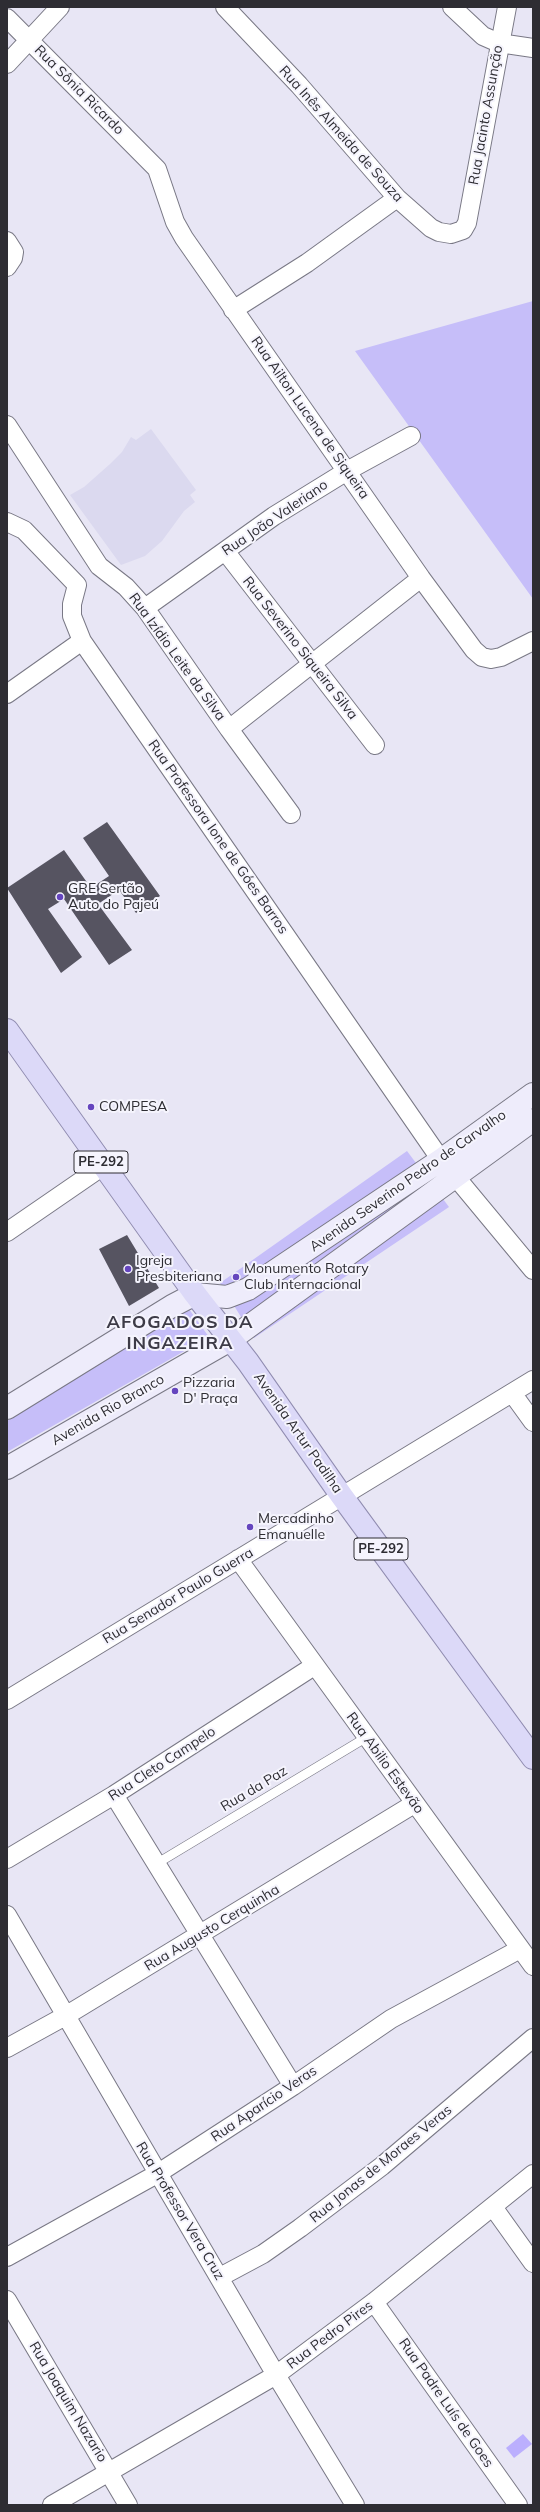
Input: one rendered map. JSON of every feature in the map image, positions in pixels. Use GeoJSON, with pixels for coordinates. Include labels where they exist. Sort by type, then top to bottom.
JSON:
{"type":"FeatureCollection","features":[{"type":"Feature","properties":{"kind":"main road","name":"Avenida Artur Padilha"},"geometry":{"type":"LineString","coordinates":[[7,1030],[195,1294],[248,1362],[341,1495],[533,1758]]}},
{"type":"Feature","properties":{"kind":"main road","name":"Avenida Severino Pedro de Carvalho"},"geometry":{"type":"LineString","coordinates":[[230,1340],[529,1105]]}},
{"type":"Feature","properties":{"kind":"main road","name":"Avenida Severino Pedro de Carvalho"},"geometry":{"type":"LineString","coordinates":[[195,1294],[227,1297],[234,1296],[448,1168]]}},
{"type":"Feature","properties":{"kind":"main road"},"geometry":{"type":"LineString","coordinates":[[7,1408],[172,1306],[195,1294]]}},
{"type":"Feature","properties":{"kind":"main road","name":"Avenida Rio Branco"},"geometry":{"type":"LineString","coordinates":[[7,1468],[230,1340]]}},
{"type":"Feature","properties":{"kind":"street"},"geometry":{"type":"LineString","coordinates":[[7,64],[60,7]]}},
{"type":"Feature","properties":{"kind":"street","name":"Rua Inês Almeida de Souza"},"geometry":{"type":"LineString","coordinates":[[225,7],[299,86],[398,198],[440,232],[458,233],[463,230],[467,223]]}},
{"type":"Feature","properties":{"kind":"street"},"geometry":{"type":"LineString","coordinates":[[452,7],[474,29],[499,43],[533,48]]}},
{"type":"Feature","properties":{"kind":"street","name":"Rua Jacinto Assunção"},"geometry":{"type":"LineString","coordinates":[[467,223],[499,43],[507,7]]}},
{"type":"Feature","properties":{"kind":"street","name":"Rua Sônia Ricardo"},"geometry":{"type":"LineString","coordinates":[[7,18],[151,162]]}},
{"type":"Feature","properties":{"kind":"street","name":"Rua Ailton Lucena de Siqueira"},"geometry":{"type":"LineString","coordinates":[[151,162],[162,179],[175,222],[184,238],[421,578],[474,650],[482,657],[491,659],[501,657],[533,641]]}},
{"type":"Feature","properties":{"kind":"street"},"geometry":{"type":"LineString","coordinates":[[233,310],[307,264],[398,198]]}},
{"type":"Feature","properties":{"kind":"street"},"geometry":{"type":"LineString","coordinates":[[7,241],[14,252],[13,258],[7,267]]}},
{"type":"Feature","properties":{"kind":"street","name":"Rua Izídio Leite da Silva"},"geometry":{"type":"LineString","coordinates":[[7,425],[99,566],[126,587],[145,608],[229,729],[291,814]]}},
{"type":"Feature","properties":{"kind":"street","name":"Rua João Valeriano"},"geometry":{"type":"LineString","coordinates":[[145,608],[274,516],[347,471],[411,436]]}},
{"type":"Feature","properties":{"kind":"street"},"geometry":{"type":"LineString","coordinates":[[7,522],[24,530],[77,585],[99,566]]}},
{"type":"Feature","properties":{"kind":"street","name":"Rua Severino Siqueira Silva"},"geometry":{"type":"LineString","coordinates":[[225,551],[310,664],[375,745]]}},
{"type":"Feature","properties":{"kind":"street"},"geometry":{"type":"LineString","coordinates":[[229,729],[421,578]]}},
{"type":"Feature","properties":{"kind":"street","name":"Rua Professora Ione de Góes Barros"},"geometry":{"type":"LineString","coordinates":[[77,585],[72,604],[72,616],[82,641],[448,1168],[533,1270]]}},
{"type":"Feature","properties":{"kind":"street"},"geometry":{"type":"LineString","coordinates":[[7,694],[82,641]]}},
{"type":"Feature","properties":{"kind":"street"},"geometry":{"type":"LineString","coordinates":[[7,1232],[14,1221],[103,1166]]}},
{"type":"Feature","properties":{"kind":"street","name":"Rua Senador Paulo Guerra"},"geometry":{"type":"LineString","coordinates":[[7,1700],[341,1495],[533,1380]]}},
{"type":"Feature","properties":{"kind":"street"},"geometry":{"type":"LineString","coordinates":[[512,1393],[533,1422]]}},
{"type":"Feature","properties":{"kind":"street","name":"Rua Abilio Estevão"},"geometry":{"type":"LineString","coordinates":[[238,1559],[366,1738],[533,1966]]}},
{"type":"Feature","properties":{"kind":"street","name":"Rua Cleto Campelo"},"geometry":{"type":"LineString","coordinates":[[7,1859],[114,1795],[314,1666]]}},
{"type":"Feature","properties":{"kind":"street"},"geometry":{"type":"LineString","coordinates":[[114,1795],[293,2086]]}},
{"type":"Feature","properties":{"kind":"street","name":"Rua Augusto Cerquinha"},"geometry":{"type":"LineString","coordinates":[[7,2048],[67,2015],[414,1804]]}},
{"type":"Feature","properties":{"kind":"street","name":"Rua Professor Vera Cruz"},"geometry":{"type":"LineString","coordinates":[[7,1915],[67,2015],[157,2174],[355,2505]]}},
{"type":"Feature","properties":{"kind":"street","name":"Rua Aparício Veras"},"geometry":{"type":"LineString","coordinates":[[7,2257],[157,2174],[293,2086],[391,2019],[520,1949]]}},
{"type":"Feature","properties":{"kind":"street","name":"Rua Jonas de Moraes Veras"},"geometry":{"type":"LineString","coordinates":[[220,2277],[263,2254],[382,2166],[533,2038]]}},
{"type":"Feature","properties":{"kind":"street","name":"Rua Pedro Pires"},"geometry":{"type":"LineString","coordinates":[[52,2505],[110,2473],[276,2375],[374,2302],[493,2208],[533,2174]]}},
{"type":"Feature","properties":{"kind":"street"},"geometry":{"type":"LineString","coordinates":[[493,2208],[533,2263]]}},
{"type":"Feature","properties":{"kind":"street","name":"Rua Joaquim Nazario"},"geometry":{"type":"LineString","coordinates":[[7,2300],[128,2505]]}},
{"type":"Feature","properties":{"kind":"street","name":"Rua Padre Luís de Goes"},"geometry":{"type":"LineString","coordinates":[[374,2302],[518,2505]]}},
{"type":"Feature","properties":{"kind":"lane","name":"Rua da Paz"},"geometry":{"type":"LineString","coordinates":[[156,1864],[366,1738]]}},
{"type":"Feature","properties":{"kind":"shaded area"},"geometry":{"type":"Polygon","coordinates":[[[533,301],[533,599],[355,351],[533,301]]]}},
{"type":"Feature","properties":{"kind":"shaded area"},"geometry":{"type":"Polygon","coordinates":[[[151,429],[196,490],[190,495],[195,502],[184,511],[162,541],[145,556],[121,565],[70,495],[84,487],[110,464],[122,452],[131,437],[136,440],[151,429]]]}},
{"type":"Feature","properties":{"kind":"shaded area"},"geometry":{"type":"Polygon","coordinates":[[[407,1151],[449,1207],[254,1338],[220,1283],[407,1151]]]}},
{"type":"Feature","properties":{"kind":"shaded area"},"geometry":{"type":"Polygon","coordinates":[[[189,1309],[209,1337],[7,1452],[7,1421],[189,1309]]]}},
{"type":"Feature","properties":{"kind":"shaded area"},"geometry":{"type":"Polygon","coordinates":[[[523,2434],[532,2444],[514,2458],[506,2448],[523,2434]]]}},
{"type":"Feature","properties":{"kind":"building","name":"GRE Sertão Auto do Pajeú"},"geometry":{"type":"Polygon","coordinates":[[[107,822],[160,896],[136,913],[119,890],[98,904],[132,950],[109,965],[64,899],[48,909],[82,957],[61,973],[7,888],[64,850],[91,888],[109,876],[83,838],[107,822]]]}},
{"type":"Feature","properties":{"kind":"building","name":"Igreja Presbiteriana"},"geometry":{"type":"Polygon","coordinates":[[[127,1235],[159,1288],[129,1306],[99,1249],[127,1235]]]}},
{"type":"Feature","properties":{"kind":"place","name":"GRE Sertão Auto do Pajeú"},"geometry":{"type":"Point","coordinates":[60,897]}},
{"type":"Feature","properties":{"kind":"place","name":"COMPESA"},"geometry":{"type":"Point","coordinates":[91,1107]}},
{"type":"Feature","properties":{"kind":"place","name":"Igreja Presbiteriana"},"geometry":{"type":"Point","coordinates":[128,1269]}},
{"type":"Feature","properties":{"kind":"place","name":"Monumento Rotary Club Internacional"},"geometry":{"type":"Point","coordinates":[236,1277]}},
{"type":"Feature","properties":{"kind":"place","name":"Pizzaria D' Praça"},"geometry":{"type":"Point","coordinates":[175,1391]}},
{"type":"Feature","properties":{"kind":"place","name":"Mercadinho Emanuelle"},"geometry":{"type":"Point","coordinates":[250,1527]}},
{"type":"Feature","properties":{"kind":"district","name":"AFOGADOS DA INGAZEIRA"},"geometry":{"type":"Point","coordinates":[180,1333]}}]}
